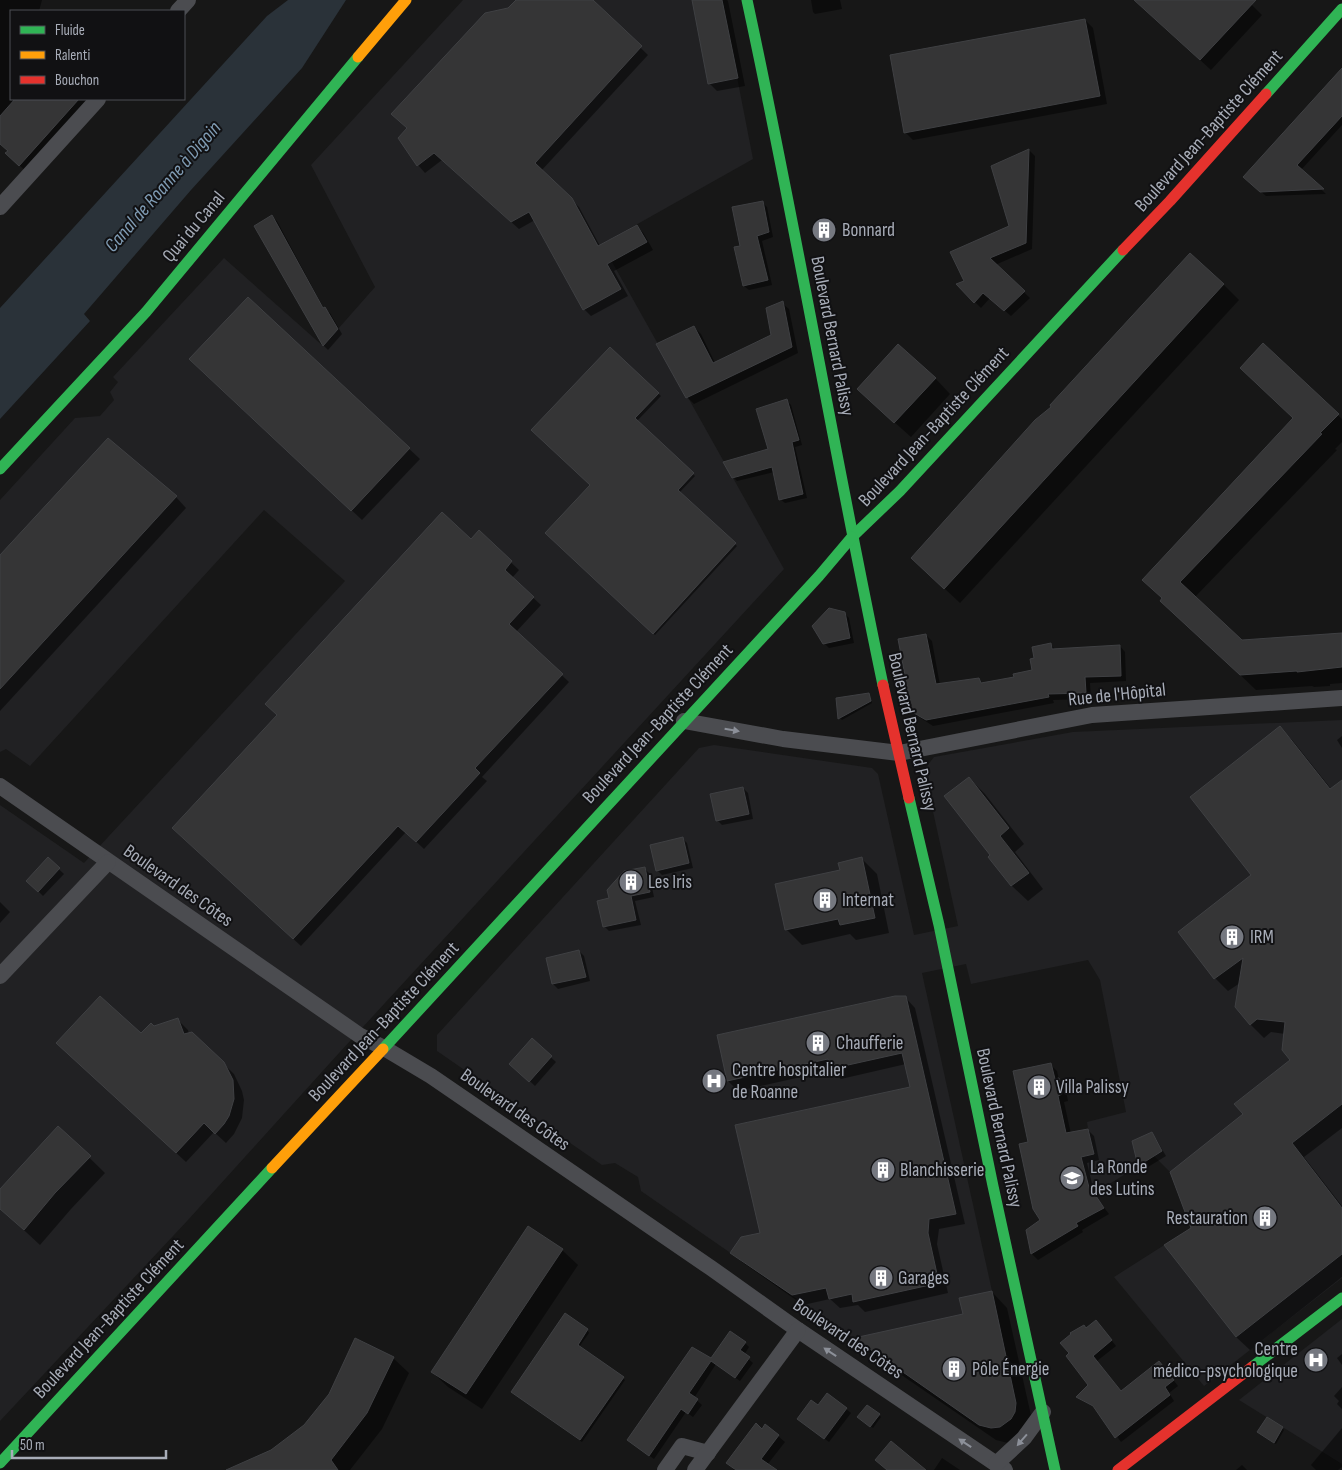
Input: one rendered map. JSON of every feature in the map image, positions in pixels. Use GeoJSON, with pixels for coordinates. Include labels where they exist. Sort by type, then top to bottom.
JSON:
{"type":"FeatureCollection","features":[{"type":"Feature","properties":{"kind":"main road","name":"Boulevard Bernard Palissy"},"geometry":{"type":"LineString","coordinates":[[747,0],[772,115],[852,537],[890,720],[939,925],[1055,1470]]}},
{"type":"Feature","properties":{"kind":"main road","name":"Quai du Canal"},"geometry":{"type":"LineString","coordinates":[[0,469],[146,312],[400,2]]}},
{"type":"Feature","properties":{"kind":"main road","name":"Boulevard Jean-Baptiste Clément"},"geometry":{"type":"LineString","coordinates":[[0,1463],[819,576],[852,537],[900,491],[1170,201],[1342,9]]}},
{"type":"Feature","properties":{"kind":"main road"},"geometry":{"type":"LineString","coordinates":[[1118,1470],[1342,1298]]}},
{"type":"Feature","properties":{"kind":"street"},"geometry":{"type":"LineString","coordinates":[[179,10],[188,0]]}},
{"type":"Feature","properties":{"kind":"street"},"geometry":{"type":"LineString","coordinates":[[0,207],[97,100]]}},
{"type":"Feature","properties":{"kind":"street","name":"Rue de l'Hôpital"},"geometry":{"type":"LineString","coordinates":[[684,721],[783,739],[899,753],[1092,715],[1342,698]]}},
{"type":"Feature","properties":{"kind":"street","name":"Boulevard des Côtes"},"geometry":{"type":"LineString","coordinates":[[0,786],[360,1035],[431,1076],[798,1330],[1001,1467]]}},
{"type":"Feature","properties":{"kind":"street"},"geometry":{"type":"LineString","coordinates":[[0,976],[108,862]]}},
{"type":"Feature","properties":{"kind":"street"},"geometry":{"type":"LineString","coordinates":[[695,1470],[798,1330]]}},
{"type":"Feature","properties":{"kind":"street"},"geometry":{"type":"LineString","coordinates":[[1001,1467],[1043,1412]]}},
{"type":"Feature","properties":{"kind":"street"},"geometry":{"type":"LineString","coordinates":[[665,1470],[682,1446],[708,1453]]}},
{"type":"Feature","properties":{"kind":"shaded area"},"geometry":{"type":"Polygon","coordinates":[[[463,0],[722,0],[753,159],[602,244],[784,569],[188,1220],[0,1421],[0,805],[84,863],[345,581],[264,510],[30,766],[6,749],[0,752],[0,500],[75,418],[100,416],[114,400],[110,392],[118,382],[113,377],[224,258],[323,346],[375,287],[311,165],[463,0]]]}},
{"type":"Feature","properties":{"kind":"shaded area","name":"Centre hospitalier de Roanne"},"geometry":{"type":"Polygon","coordinates":[[[1342,720],[1342,1278],[1204,1386],[1114,1277],[1191,1228],[1170,1172],[1154,1156],[1044,1225],[1033,1209],[1023,1162],[1027,1160],[1044,1138],[1088,1129],[1087,1122],[1126,1112],[1100,980],[1088,960],[971,984],[966,964],[922,973],[1016,1400],[1015,1412],[1011,1419],[996,1427],[979,1425],[641,1191],[638,1177],[615,1163],[602,1165],[437,1051],[437,1035],[699,748],[714,745],[872,768],[878,774],[914,935],[958,926],[924,770],[934,757],[1073,732],[1342,720]]]}},
{"type":"Feature","properties":{"kind":"shaded area","name":"Centre médico-psychologique"},"geometry":{"type":"Polygon","coordinates":[[[1342,1319],[1342,1464],[1239,1400],[1342,1319]]]}},
{"type":"Feature","properties":{"kind":"water","name":"Canal de Roanne à Digoin"},"geometry":{"type":"Polygon","coordinates":[[[288,0],[346,0],[302,68],[191,190],[84,314],[90,321],[0,419],[0,308],[267,16],[288,0]]]}},
{"type":"Feature","properties":{"kind":"building"},"geometry":{"type":"Polygon","coordinates":[[[516,0],[593,0],[642,46],[535,163],[572,198],[598,246],[637,225],[647,242],[607,264],[621,289],[583,310],[529,212],[511,222],[434,153],[417,166],[398,138],[407,128],[391,114],[485,13],[508,8],[516,0]]]}},
{"type":"Feature","properties":{"kind":"building"},"geometry":{"type":"Polygon","coordinates":[[[692,0],[722,0],[738,78],[708,84],[692,0]]]}},
{"type":"Feature","properties":{"kind":"building"},"geometry":{"type":"Polygon","coordinates":[[[1134,0],[1256,0],[1200,60],[1134,0]]]}},
{"type":"Feature","properties":{"kind":"building"},"geometry":{"type":"Polygon","coordinates":[[[1085,19],[1100,96],[904,133],[890,55],[1085,19]]]}},
{"type":"Feature","properties":{"kind":"building"},"geometry":{"type":"Polygon","coordinates":[[[1342,68],[1342,116],[1297,165],[1324,189],[1260,192],[1243,177],[1342,68]]]}},
{"type":"Feature","properties":{"kind":"building"},"geometry":{"type":"Polygon","coordinates":[[[14,100],[78,100],[19,166],[5,153],[8,151],[0,144],[0,116],[14,100]]]}},
{"type":"Feature","properties":{"kind":"building"},"geometry":{"type":"Polygon","coordinates":[[[1029,149],[1026,243],[990,258],[1025,291],[1004,311],[983,293],[974,303],[956,284],[964,281],[950,252],[1009,226],[991,166],[1029,149]]]}},
{"type":"Feature","properties":{"kind":"building"},"geometry":{"type":"Polygon","coordinates":[[[763,201],[769,232],[757,236],[768,280],[743,286],[734,247],[740,246],[732,207],[763,201]]]}},
{"type":"Feature","properties":{"kind":"building"},"geometry":{"type":"Polygon","coordinates":[[[272,215],[323,308],[325,307],[338,329],[323,346],[254,226],[272,215]]]}},
{"type":"Feature","properties":{"kind":"building"},"geometry":{"type":"Polygon","coordinates":[[[1190,253],[1224,284],[944,589],[911,558],[1035,420],[1051,407],[1050,405],[1190,253]]]}},
{"type":"Feature","properties":{"kind":"building"},"geometry":{"type":"Polygon","coordinates":[[[248,297],[410,448],[351,511],[189,359],[248,297]]]}},
{"type":"Feature","properties":{"kind":"building"},"geometry":{"type":"Polygon","coordinates":[[[783,301],[792,347],[686,398],[656,344],[694,326],[713,363],[771,335],[766,308],[783,301]]]}},
{"type":"Feature","properties":{"kind":"building"},"geometry":{"type":"Polygon","coordinates":[[[1263,343],[1339,414],[1180,582],[1242,640],[1342,633],[1342,667],[1240,675],[1160,601],[1162,598],[1142,580],[1293,418],[1240,368],[1263,343]]]}},
{"type":"Feature","properties":{"kind":"building"},"geometry":{"type":"Polygon","coordinates":[[[898,344],[936,378],[894,423],[857,389],[898,344]]]}},
{"type":"Feature","properties":{"kind":"building"},"geometry":{"type":"Polygon","coordinates":[[[610,347],[659,393],[635,418],[694,473],[678,490],[736,543],[653,634],[545,533],[590,485],[531,430],[610,347]]]}},
{"type":"Feature","properties":{"kind":"building"},"geometry":{"type":"Polygon","coordinates":[[[787,399],[799,440],[792,442],[803,494],[779,500],[772,467],[732,478],[723,462],[768,449],[756,409],[787,399]]]}},
{"type":"Feature","properties":{"kind":"building"},"geometry":{"type":"Polygon","coordinates":[[[108,438],[177,496],[0,689],[0,555],[108,438]]]}},
{"type":"Feature","properties":{"kind":"building"},"geometry":{"type":"Polygon","coordinates":[[[442,512],[471,539],[479,530],[512,561],[505,570],[534,597],[509,624],[563,674],[475,768],[480,773],[416,842],[398,826],[293,939],[172,828],[277,715],[265,704],[442,512]]]}},
{"type":"Feature","properties":{"kind":"building"},"geometry":{"type":"Polygon","coordinates":[[[829,608],[845,612],[850,638],[823,644],[812,626],[829,608]]]}},
{"type":"Feature","properties":{"kind":"building"},"geometry":{"type":"Polygon","coordinates":[[[926,634],[936,684],[979,678],[981,683],[1014,677],[1013,674],[1032,670],[1030,659],[1034,658],[1032,647],[1051,643],[1052,649],[1120,645],[1121,676],[1085,677],[1086,693],[1048,694],[1049,697],[926,720],[912,712],[898,639],[926,634]]]}},
{"type":"Feature","properties":{"kind":"building"},"geometry":{"type":"Polygon","coordinates":[[[869,693],[871,701],[838,719],[836,698],[869,693]]]}},
{"type":"Feature","properties":{"kind":"building"},"geometry":{"type":"Polygon","coordinates":[[[1280,726],[1330,789],[1342,780],[1342,1104],[1292,1143],[1342,1208],[1342,1254],[1236,1337],[1164,1245],[1191,1228],[1170,1172],[1243,1114],[1234,1104],[1290,1060],[1282,1050],[1285,1022],[1257,1019],[1250,1025],[1235,1007],[1243,958],[1214,979],[1178,932],[1251,875],[1190,797],[1280,726]]]}},
{"type":"Feature","properties":{"kind":"building"},"geometry":{"type":"Polygon","coordinates":[[[969,777],[1009,828],[1000,836],[1029,873],[1011,886],[988,857],[990,855],[944,796],[969,777]]]}},
{"type":"Feature","properties":{"kind":"building"},"geometry":{"type":"Polygon","coordinates":[[[743,787],[749,814],[716,821],[710,794],[743,787]]]}},
{"type":"Feature","properties":{"kind":"building"},"geometry":{"type":"Polygon","coordinates":[[[683,837],[689,863],[656,871],[650,845],[683,837]]]}},
{"type":"Feature","properties":{"kind":"building"},"geometry":{"type":"Polygon","coordinates":[[[48,857],[60,868],[38,892],[26,881],[48,857]]]}},
{"type":"Feature","properties":{"kind":"building","name":"Internat"},"geometry":{"type":"Polygon","coordinates":[[[862,857],[875,918],[840,925],[838,919],[785,930],[775,884],[840,870],[838,863],[862,857]]]}},
{"type":"Feature","properties":{"kind":"building"},"geometry":{"type":"Polygon","coordinates":[[[645,867],[650,892],[631,896],[636,920],[603,927],[597,901],[609,898],[607,890],[624,871],[645,867]]]}},
{"type":"Feature","properties":{"kind":"building"},"geometry":{"type":"Polygon","coordinates":[[[579,950],[586,977],[552,984],[546,958],[579,950]]]}},
{"type":"Feature","properties":{"kind":"building"},"geometry":{"type":"Polygon","coordinates":[[[100,996],[141,1033],[151,1023],[154,1026],[178,1018],[184,1034],[192,1032],[224,1062],[233,1080],[234,1099],[229,1116],[215,1134],[204,1123],[176,1153],[56,1043],[100,996]]]}},
{"type":"Feature","properties":{"kind":"building"},"geometry":{"type":"Polygon","coordinates":[[[895,996],[906,996],[956,1214],[929,1219],[928,1233],[939,1283],[853,1302],[852,1294],[829,1299],[826,1288],[792,1295],[730,1253],[741,1237],[760,1233],[735,1125],[910,1087],[902,1053],[830,1069],[828,1059],[727,1081],[717,1035],[895,996]]]}},
{"type":"Feature","properties":{"kind":"building"},"geometry":{"type":"Polygon","coordinates":[[[532,1038],[552,1056],[529,1082],[509,1064],[532,1038]]]}},
{"type":"Feature","properties":{"kind":"building"},"geometry":{"type":"Polygon","coordinates":[[[1051,1063],[1055,1079],[1059,1078],[1062,1094],[1058,1096],[1066,1133],[1088,1129],[1094,1154],[1081,1157],[1091,1195],[1094,1193],[1104,1208],[1076,1223],[1078,1226],[1031,1254],[1026,1230],[1040,1220],[1033,1209],[1019,1144],[1028,1142],[1013,1071],[1051,1063]]]}},
{"type":"Feature","properties":{"kind":"building"},"geometry":{"type":"Polygon","coordinates":[[[58,1126],[91,1156],[55,1193],[24,1230],[0,1209],[0,1189],[58,1126]]]}},
{"type":"Feature","properties":{"kind":"building"},"geometry":{"type":"Polygon","coordinates":[[[1152,1132],[1162,1151],[1138,1166],[1132,1141],[1152,1132]]]}},
{"type":"Feature","properties":{"kind":"building"},"geometry":{"type":"Polygon","coordinates":[[[528,1226],[563,1249],[466,1394],[431,1372],[528,1226]]]}},
{"type":"Feature","properties":{"kind":"building","name":"Pôle Énergie"},"geometry":{"type":"Polygon","coordinates":[[[992,1291],[1016,1403],[1015,1412],[1011,1419],[1000,1427],[991,1428],[979,1425],[854,1338],[963,1314],[959,1298],[992,1291]]]}},
{"type":"Feature","properties":{"kind":"building"},"geometry":{"type":"Polygon","coordinates":[[[565,1313],[588,1329],[578,1345],[624,1377],[580,1440],[511,1392],[565,1313]]]}},
{"type":"Feature","properties":{"kind":"building"},"geometry":{"type":"Polygon","coordinates":[[[1096,1320],[1112,1340],[1093,1356],[1121,1391],[1159,1361],[1174,1380],[1165,1387],[1170,1395],[1115,1438],[1093,1406],[1076,1397],[1088,1385],[1066,1356],[1069,1353],[1060,1343],[1070,1333],[1084,1325],[1086,1328],[1096,1320]]]}},
{"type":"Feature","properties":{"kind":"building"},"geometry":{"type":"Polygon","coordinates":[[[730,1331],[746,1342],[740,1350],[750,1357],[735,1378],[711,1361],[689,1393],[698,1399],[688,1414],[681,1409],[649,1456],[627,1440],[692,1347],[711,1358],[730,1331]]]}},
{"type":"Feature","properties":{"kind":"building"},"geometry":{"type":"Polygon","coordinates":[[[355,1338],[394,1357],[367,1413],[331,1460],[338,1470],[226,1470],[271,1450],[304,1425],[329,1394],[355,1338]]]}},
{"type":"Feature","properties":{"kind":"building"},"geometry":{"type":"Polygon","coordinates":[[[827,1393],[847,1408],[824,1439],[797,1419],[811,1400],[818,1405],[827,1393]]]}},
{"type":"Feature","properties":{"kind":"building"},"geometry":{"type":"Polygon","coordinates":[[[867,1405],[880,1414],[870,1427],[857,1417],[867,1405]]]}},
{"type":"Feature","properties":{"kind":"building"},"geometry":{"type":"Polygon","coordinates":[[[1267,1417],[1283,1427],[1274,1443],[1257,1432],[1267,1417]]]}},
{"type":"Feature","properties":{"kind":"building"},"geometry":{"type":"Polygon","coordinates":[[[756,1423],[762,1429],[765,1424],[779,1435],[761,1459],[777,1470],[736,1470],[726,1463],[756,1423]]]}},
{"type":"Feature","properties":{"kind":"building"},"geometry":{"type":"Polygon","coordinates":[[[891,1441],[926,1470],[887,1470],[875,1460],[891,1441]]]}},
{"type":"Feature","properties":{"kind":"traffic: fast"},"geometry":{"type":"LineString","coordinates":[[747,0],[883,685]]}},
{"type":"Feature","properties":{"kind":"traffic: fast"},"geometry":{"type":"LineString","coordinates":[[1266,94],[1342,9]]}},
{"type":"Feature","properties":{"kind":"traffic: fast"},"geometry":{"type":"LineString","coordinates":[[0,469],[146,312],[358,57]]}},
{"type":"Feature","properties":{"kind":"traffic: fast"},"geometry":{"type":"LineString","coordinates":[[852,537],[900,491],[1123,250]]}},
{"type":"Feature","properties":{"kind":"traffic: fast"},"geometry":{"type":"LineString","coordinates":[[383,1049],[819,576],[852,537]]}},
{"type":"Feature","properties":{"kind":"traffic: fast"},"geometry":{"type":"LineString","coordinates":[[909,798],[939,925],[993,1186],[1055,1470]]}},
{"type":"Feature","properties":{"kind":"traffic: fast"},"geometry":{"type":"LineString","coordinates":[[0,1463],[272,1168]]}},
{"type":"Feature","properties":{"kind":"traffic: fast"},"geometry":{"type":"LineString","coordinates":[[1252,1367],[1342,1298]]}},
{"type":"Feature","properties":{"kind":"traffic: slow"},"geometry":{"type":"LineString","coordinates":[[358,57],[406,0]]}},
{"type":"Feature","properties":{"kind":"traffic: slow"},"geometry":{"type":"LineString","coordinates":[[272,1168],[383,1049]]}},
{"type":"Feature","properties":{"kind":"traffic: jam"},"geometry":{"type":"LineString","coordinates":[[1123,250],[1170,201],[1266,94]]}},
{"type":"Feature","properties":{"kind":"traffic: jam"},"geometry":{"type":"LineString","coordinates":[[883,685],[909,798]]}},
{"type":"Feature","properties":{"kind":"traffic: jam"},"geometry":{"type":"LineString","coordinates":[[1118,1470],[1252,1367]]}},
{"type":"Feature","properties":{"kind":"place","name":"Bonnard"},"geometry":{"type":"Point","coordinates":[824,230]}},
{"type":"Feature","properties":{"kind":"place","name":"Les Iris"},"geometry":{"type":"Point","coordinates":[631,882]}},
{"type":"Feature","properties":{"kind":"place","name":"Internat"},"geometry":{"type":"Point","coordinates":[825,900]}},
{"type":"Feature","properties":{"kind":"place","name":"IRM"},"geometry":{"type":"Point","coordinates":[1232,937]}},
{"type":"Feature","properties":{"kind":"place","name":"Chaufferie"},"geometry":{"type":"Point","coordinates":[818,1043]}},
{"type":"Feature","properties":{"kind":"place","name":"Centre hospitalier de Roanne"},"geometry":{"type":"Point","coordinates":[714,1081]}},
{"type":"Feature","properties":{"kind":"place","name":"Villa Palissy"},"geometry":{"type":"Point","coordinates":[1039,1087]}},
{"type":"Feature","properties":{"kind":"place","name":"Blanchisserie"},"geometry":{"type":"Point","coordinates":[883,1170]}},
{"type":"Feature","properties":{"kind":"place","name":"La Ronde des Lutins"},"geometry":{"type":"Point","coordinates":[1072,1178]}},
{"type":"Feature","properties":{"kind":"place","name":"Restauration"},"geometry":{"type":"Point","coordinates":[1265,1218]}},
{"type":"Feature","properties":{"kind":"place","name":"Garages"},"geometry":{"type":"Point","coordinates":[881,1278]}},
{"type":"Feature","properties":{"kind":"place","name":"Centre médico-psychologique"},"geometry":{"type":"Point","coordinates":[1316,1360]}},
{"type":"Feature","properties":{"kind":"place","name":"Pôle Énergie"},"geometry":{"type":"Point","coordinates":[954,1369]}}]}
